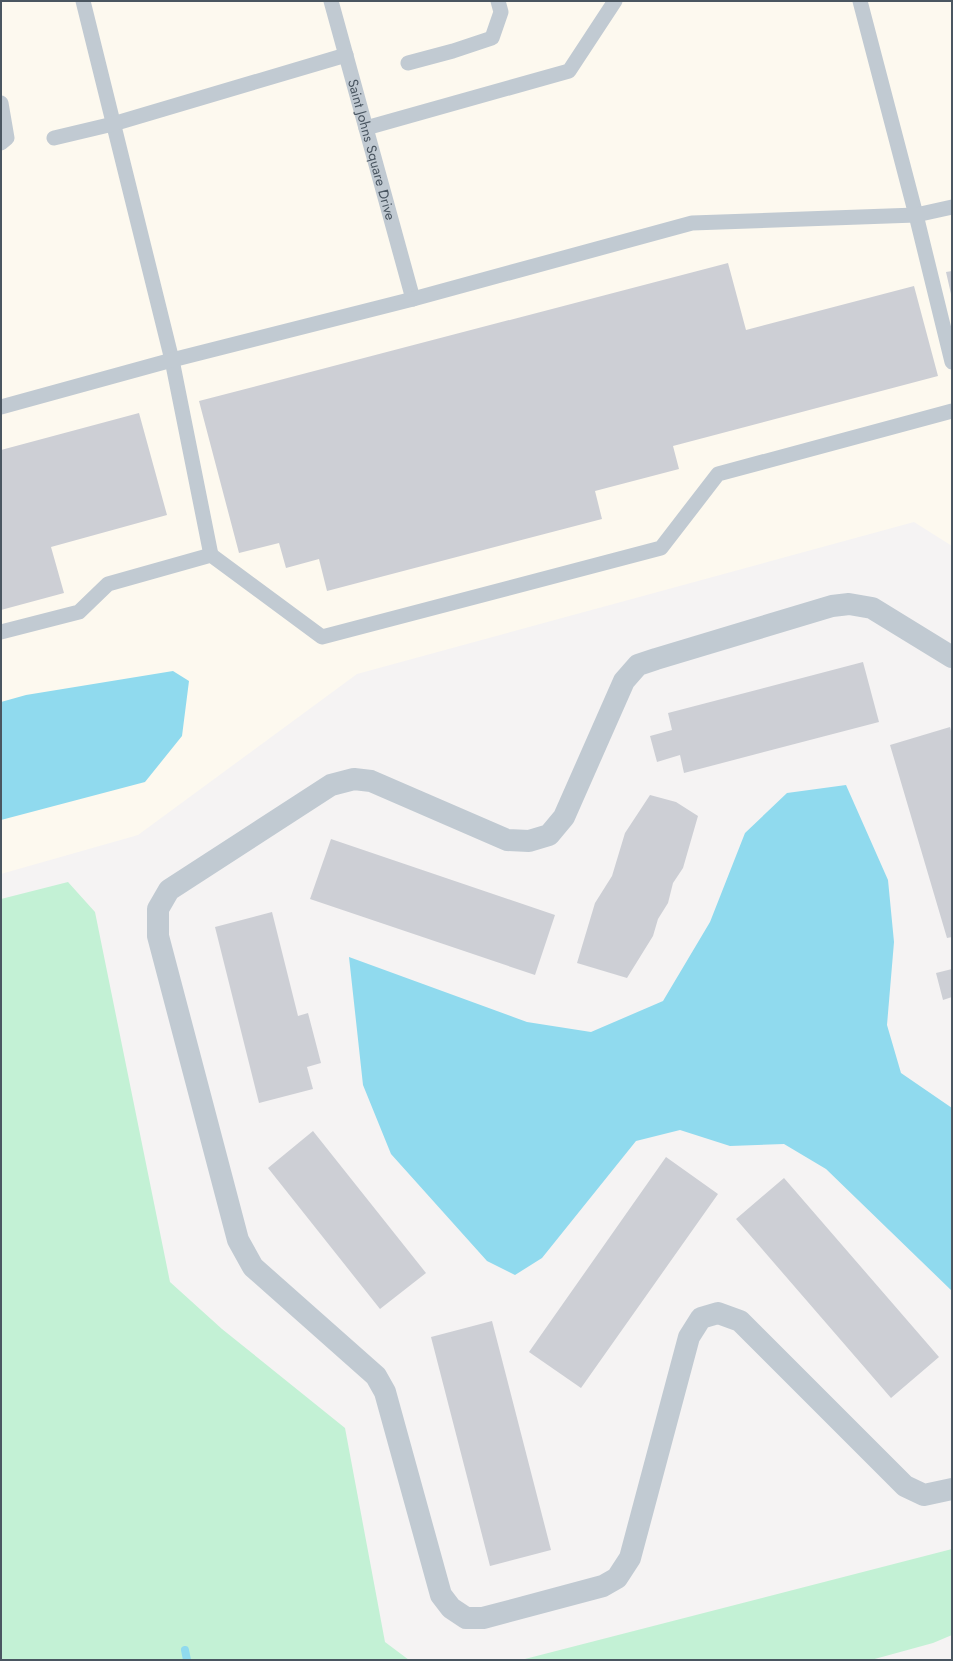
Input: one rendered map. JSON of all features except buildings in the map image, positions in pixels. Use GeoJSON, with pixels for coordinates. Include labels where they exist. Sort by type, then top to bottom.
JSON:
{"type":"FeatureCollection","features":[{"type":"Feature","properties":{"kind":"street"},"geometry":{"type":"LineString","coordinates":[[952,657],[872,608],[849,604],[832,606],[656,659],[638,666],[624,681],[564,817],[549,835],[529,841],[507,840],[371,781],[354,779],[331,785],[169,890],[158,909],[158,936],[238,1240],[253,1266],[376,1376],[385,1392],[441,1595],[451,1608],[466,1618],[483,1618],[603,1586],[617,1578],[630,1558],[689,1337],[701,1318],[718,1313],[740,1321],[905,1486],[924,1495],[952,1489]]}},
{"type":"Feature","properties":{"kind":"lane"},"geometry":{"type":"LineString","coordinates":[[82,1],[172,360],[211,554],[322,637],[661,548],[718,474],[952,411]]}},
{"type":"Feature","properties":{"kind":"lane","name":"Saint Johns Square Drive"},"geometry":{"type":"LineString","coordinates":[[331,1],[413,299]]}},
{"type":"Feature","properties":{"kind":"lane"},"geometry":{"type":"LineString","coordinates":[[408,63],[453,51],[492,38],[501,12],[498,1]]}},
{"type":"Feature","properties":{"kind":"lane"},"geometry":{"type":"LineString","coordinates":[[366,128],[569,71],[615,1]]}},
{"type":"Feature","properties":{"kind":"lane"},"geometry":{"type":"LineString","coordinates":[[860,1],[916,215],[952,362]]}},
{"type":"Feature","properties":{"kind":"lane"},"geometry":{"type":"LineString","coordinates":[[54,138],[113,124],[346,55]]}},
{"type":"Feature","properties":{"kind":"lane"},"geometry":{"type":"LineString","coordinates":[[1,103],[5,119],[7,138],[1,143]]}},
{"type":"Feature","properties":{"kind":"lane"},"geometry":{"type":"LineString","coordinates":[[1,407],[172,360],[413,299],[692,223],[916,215],[952,207]]}},
{"type":"Feature","properties":{"kind":"lane"},"geometry":{"type":"LineString","coordinates":[[1,632],[79,612],[108,584],[211,554]]}},
{"type":"Feature","properties":{"kind":"shaded area"},"geometry":{"type":"Polygon","coordinates":[[[1,1],[952,1],[952,546],[914,522],[357,674],[138,835],[1,874],[1,1]]]}},
{"type":"Feature","properties":{"kind":"green space"},"geometry":{"type":"Polygon","coordinates":[[[68,882],[95,912],[170,1282],[222,1329],[345,1428],[385,1642],[409,1660],[1,1660],[1,899],[68,882]]]}},
{"type":"Feature","properties":{"kind":"green space"},"geometry":{"type":"Polygon","coordinates":[[[952,1549],[952,1635],[933,1643],[871,1660],[521,1660],[952,1549]]]}},
{"type":"Feature","properties":{"kind":"water"},"geometry":{"type":"Polygon","coordinates":[[[173,671],[189,681],[182,736],[145,782],[1,820],[1,702],[26,695],[173,671]]]}},
{"type":"Feature","properties":{"kind":"water"},"geometry":{"type":"Polygon","coordinates":[[[846,785],[888,880],[894,942],[887,1025],[901,1073],[952,1108],[952,1291],[826,1169],[784,1144],[730,1146],[680,1130],[636,1141],[542,1258],[515,1275],[487,1261],[391,1154],[363,1085],[349,957],[527,1022],[591,1032],[663,1001],[710,922],[745,833],[787,793],[846,785]]]}},
{"type":"Feature","properties":{"kind":"waterway"},"geometry":{"type":"LineString","coordinates":[[185,1650],[187,1660]]}}]}
